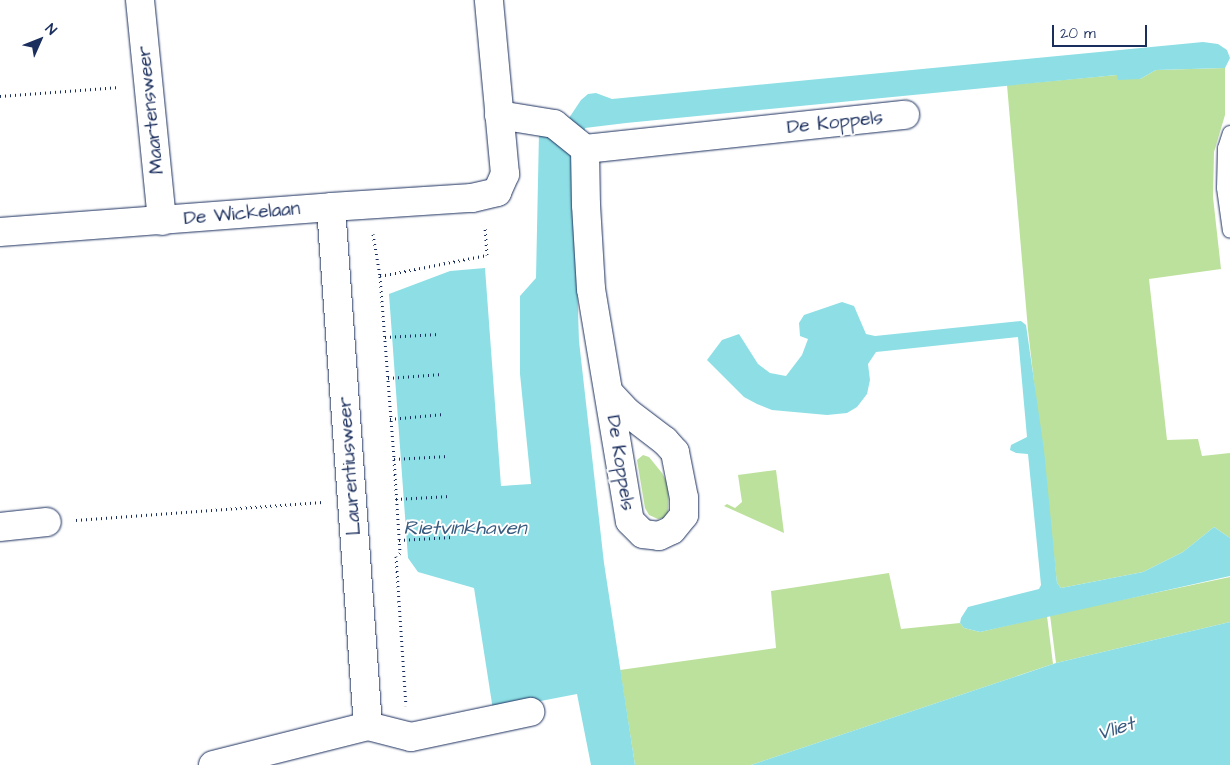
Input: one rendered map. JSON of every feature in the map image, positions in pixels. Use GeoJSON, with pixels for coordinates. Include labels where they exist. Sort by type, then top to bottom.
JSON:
{"type":"FeatureCollection","features":[{"type":"Feature","properties":{"kind":"street","name":"Maartensweer"},"geometry":{"type":"LineString","coordinates":[[140,0],[162,221]]}},
{"type":"Feature","properties":{"kind":"street"},"geometry":{"type":"LineString","coordinates":[[489,0],[505,174],[490,194]]}},
{"type":"Feature","properties":{"kind":"street"},"geometry":{"type":"LineString","coordinates":[[499,115],[554,124],[583,148]]}},
{"type":"Feature","properties":{"kind":"street","name":"De Koppels"},"geometry":{"type":"LineString","coordinates":[[609,393],[627,412],[666,441],[675,452],[684,498],[684,515],[672,530],[659,536],[643,534],[630,521],[591,289],[583,148],[905,115]]}},
{"type":"Feature","properties":{"kind":"street","name":"De Wickelaan"},"geometry":{"type":"LineString","coordinates":[[0,232],[472,198],[490,194]]}},
{"type":"Feature","properties":{"kind":"street","name":"Laurentiusweer"},"geometry":{"type":"LineString","coordinates":[[331,207],[368,726]]}},
{"type":"Feature","properties":{"kind":"street"},"geometry":{"type":"LineString","coordinates":[[0,526],[47,522]]}},
{"type":"Feature","properties":{"kind":"street"},"geometry":{"type":"LineString","coordinates":[[213,765],[368,726],[411,737],[530,712]]}},
{"type":"Feature","properties":{"kind":"lane"},"geometry":{"type":"LineString","coordinates":[[1230,133],[1225,148],[1224,188],[1230,231]]}},
{"type":"Feature","properties":{"kind":"path"},"geometry":{"type":"LineString","coordinates":[[0,96],[148,84]]}},
{"type":"Feature","properties":{"kind":"path"},"geometry":{"type":"LineString","coordinates":[[380,276],[488,255],[490,194]]}},
{"type":"Feature","properties":{"kind":"path"},"geometry":{"type":"LineString","coordinates":[[368,726],[406,715],[396,556],[400,553],[394,459],[380,276],[373,234]]}},
{"type":"Feature","properties":{"kind":"path"},"geometry":{"type":"LineString","coordinates":[[385,337],[439,334]]}},
{"type":"Feature","properties":{"kind":"path"},"geometry":{"type":"LineString","coordinates":[[388,378],[442,374]]}},
{"type":"Feature","properties":{"kind":"path"},"geometry":{"type":"LineString","coordinates":[[390,419],[444,414]]}},
{"type":"Feature","properties":{"kind":"path"},"geometry":{"type":"LineString","coordinates":[[394,459],[448,456]]}},
{"type":"Feature","properties":{"kind":"path"},"geometry":{"type":"LineString","coordinates":[[396,499],[450,496]]}},
{"type":"Feature","properties":{"kind":"path"},"geometry":{"type":"LineString","coordinates":[[47,522],[353,500]]}},
{"type":"Feature","properties":{"kind":"path"},"geometry":{"type":"LineString","coordinates":[[399,540],[453,537]]}},
{"type":"Feature","properties":{"kind":"green space"},"geometry":{"type":"Polygon","coordinates":[[[1225,68],[1225,115],[1214,152],[1213,197],[1221,269],[1149,279],[1167,440],[1198,439],[1202,456],[1230,453],[1230,538],[1214,527],[1183,552],[1143,572],[1061,588],[1057,583],[1028,330],[1007,85],[1117,75],[1140,79],[1156,70],[1225,68]]]}},
{"type":"Feature","properties":{"kind":"green space"},"geometry":{"type":"Polygon","coordinates":[[[643,455],[649,457],[662,473],[669,486],[668,513],[663,518],[658,519],[649,515],[645,508],[637,460],[643,455]]]}},
{"type":"Feature","properties":{"kind":"green space"},"geometry":{"type":"Polygon","coordinates":[[[776,470],[784,533],[724,506],[727,504],[735,508],[742,502],[738,475],[776,470]]]}},
{"type":"Feature","properties":{"kind":"green space"},"geometry":{"type":"Polygon","coordinates":[[[889,573],[901,629],[960,623],[964,628],[980,632],[1047,616],[1053,664],[751,765],[635,765],[620,670],[776,648],[771,591],[889,573]]]}},
{"type":"Feature","properties":{"kind":"green space"},"geometry":{"type":"Polygon","coordinates":[[[1230,577],[1230,622],[1056,663],[1050,615],[1230,577]]]}},
{"type":"Feature","properties":{"kind":"water"},"geometry":{"type":"Polygon","coordinates":[[[1203,42],[1218,44],[1227,50],[1230,58],[1225,68],[1156,70],[1140,79],[1118,80],[1117,75],[626,123],[585,128],[584,136],[581,129],[569,118],[581,100],[588,94],[596,93],[612,99],[1203,42]]]}},
{"type":"Feature","properties":{"kind":"water","name":"Rietvinkhaven"},"geometry":{"type":"Polygon","coordinates":[[[539,132],[566,145],[573,161],[579,341],[604,563],[635,765],[591,765],[577,694],[493,710],[474,588],[418,572],[408,558],[389,294],[450,271],[485,268],[501,486],[531,484],[520,374],[520,296],[536,278],[539,132]]]}},
{"type":"Feature","properties":{"kind":"water"},"geometry":{"type":"Polygon","coordinates":[[[842,302],[854,306],[866,334],[875,336],[1021,321],[1026,325],[1044,450],[1057,583],[1061,588],[1143,572],[1183,552],[1214,527],[1230,538],[1230,576],[980,632],[964,628],[960,623],[968,607],[1039,589],[1041,585],[1028,454],[1016,453],[1010,450],[1011,445],[1027,437],[1018,337],[876,352],[868,364],[870,380],[867,394],[857,407],[847,413],[827,415],[772,410],[757,404],[744,397],[707,360],[722,340],[739,334],[758,364],[770,373],[786,376],[802,355],[808,339],[800,336],[799,323],[804,315],[842,302]]]}},
{"type":"Feature","properties":{"kind":"water","name":"Vliet"},"geometry":{"type":"Polygon","coordinates":[[[1230,622],[1230,765],[751,765],[1056,663],[1230,622]]]}}]}
